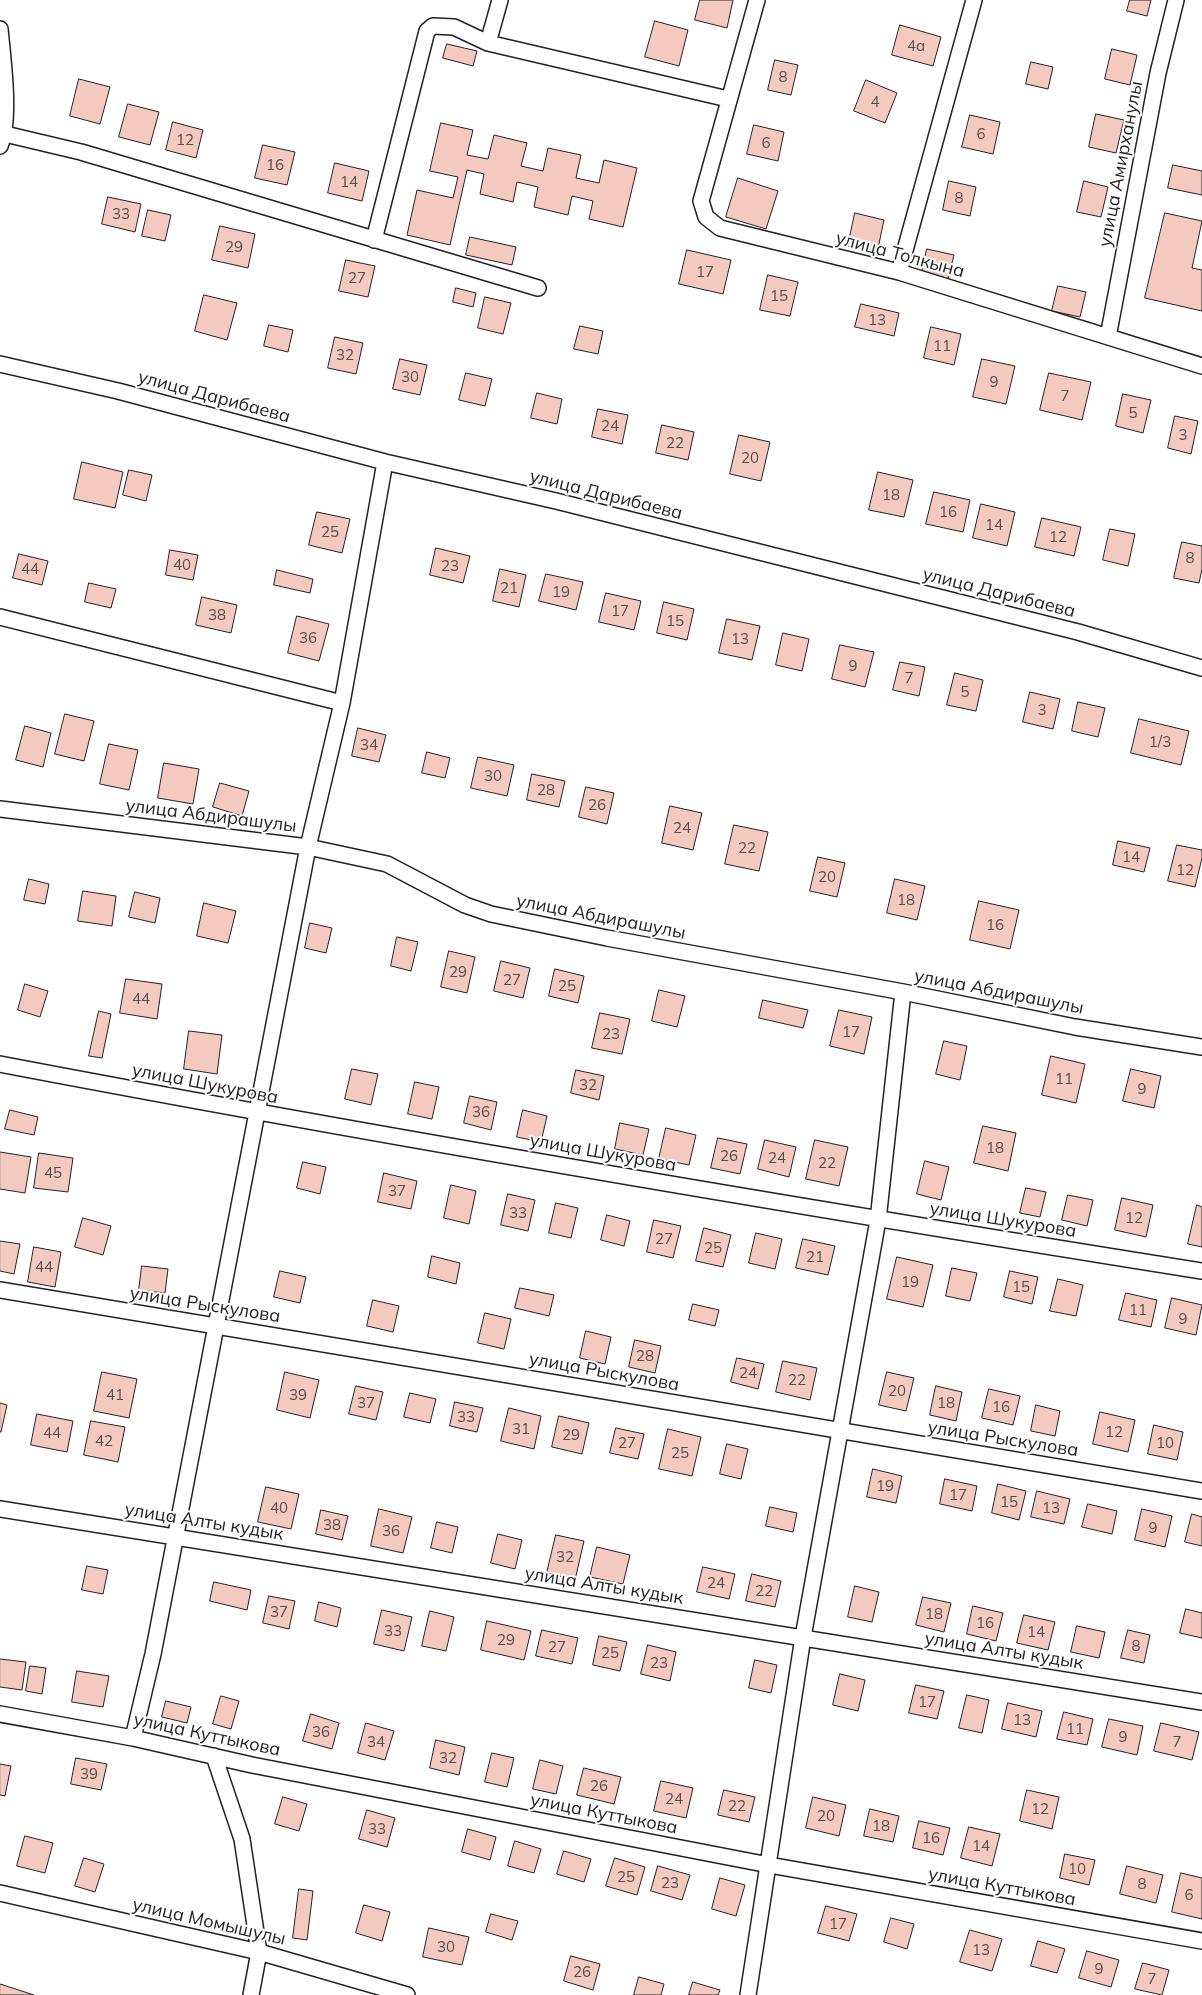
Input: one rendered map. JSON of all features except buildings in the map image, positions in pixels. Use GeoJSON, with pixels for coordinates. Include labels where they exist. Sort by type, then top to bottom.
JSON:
{"type":"FeatureCollection","features":[{"type":"Feature","properties":{"kind":"street"},"geometry":{"type":"LineString","coordinates":[[488,43],[500,0]]}},
{"type":"Feature","properties":{"kind":"street","name":"улица Толкына"},"geometry":{"type":"LineString","coordinates":[[757,0],[701,201],[706,217],[720,228],[899,272],[1202,366]]}},
{"type":"Feature","properties":{"kind":"street"},"geometry":{"type":"LineString","coordinates":[[899,272],[974,0]]}},
{"type":"Feature","properties":{"kind":"street","name":"улица Амирханулы"},"geometry":{"type":"LineString","coordinates":[[1108,337],[1158,73],[1176,0]]}},
{"type":"Feature","properties":{"kind":"street"},"geometry":{"type":"LineString","coordinates":[[374,240],[427,31],[433,26],[454,27],[488,43],[728,99]]}},
{"type":"Feature","properties":{"kind":"street"},"geometry":{"type":"LineString","coordinates":[[0,29],[4,70],[3,140],[81,152],[538,288]]}},
{"type":"Feature","properties":{"kind":"street","name":"улица Дарибаева"},"geometry":{"type":"LineString","coordinates":[[0,364],[118,391],[384,462],[556,501],[1068,629],[1202,668]]}},
{"type":"Feature","properties":{"kind":"street"},"geometry":{"type":"LineString","coordinates":[[133,1738],[154,1654],[308,847],[342,703],[384,462]]}},
{"type":"Feature","properties":{"kind":"street"},"geometry":{"type":"LineString","coordinates":[[0,617],[342,703]]}},
{"type":"Feature","properties":{"kind":"street","name":"улица Абдирашулы"},"geometry":{"type":"LineString","coordinates":[[0,809],[308,847],[387,864],[465,905],[491,914],[608,938],[903,992],[1075,1027],[1202,1047]]}},
{"type":"Feature","properties":{"kind":"street"},"geometry":{"type":"LineString","coordinates":[[748,1995],[803,1637],[878,1220],[903,992]]}},
{"type":"Feature","properties":{"kind":"street","name":"улица Шукурова"},"geometry":{"type":"LineString","coordinates":[[0,1064],[256,1113],[878,1220],[1202,1271]]}},
{"type":"Feature","properties":{"kind":"street","name":"улица Рыскулова"},"geometry":{"type":"LineString","coordinates":[[0,1290],[1202,1491]]}},
{"type":"Feature","properties":{"kind":"street","name":"улица Алты кудык"},"geometry":{"type":"LineString","coordinates":[[0,1509],[1202,1702]]}},
{"type":"Feature","properties":{"kind":"street","name":"улица Куттыкова"},"geometry":{"type":"LineString","coordinates":[[0,1714],[133,1738],[214,1756],[769,1865],[1202,1941]]}},
{"type":"Feature","properties":{"kind":"street"},"geometry":{"type":"LineString","coordinates":[[214,1756],[242,1839],[259,1952],[251,1995]]}},
{"type":"Feature","properties":{"kind":"street","name":"улица Момышулы"},"geometry":{"type":"LineString","coordinates":[[0,1893],[259,1952],[407,1995]]}}]}
